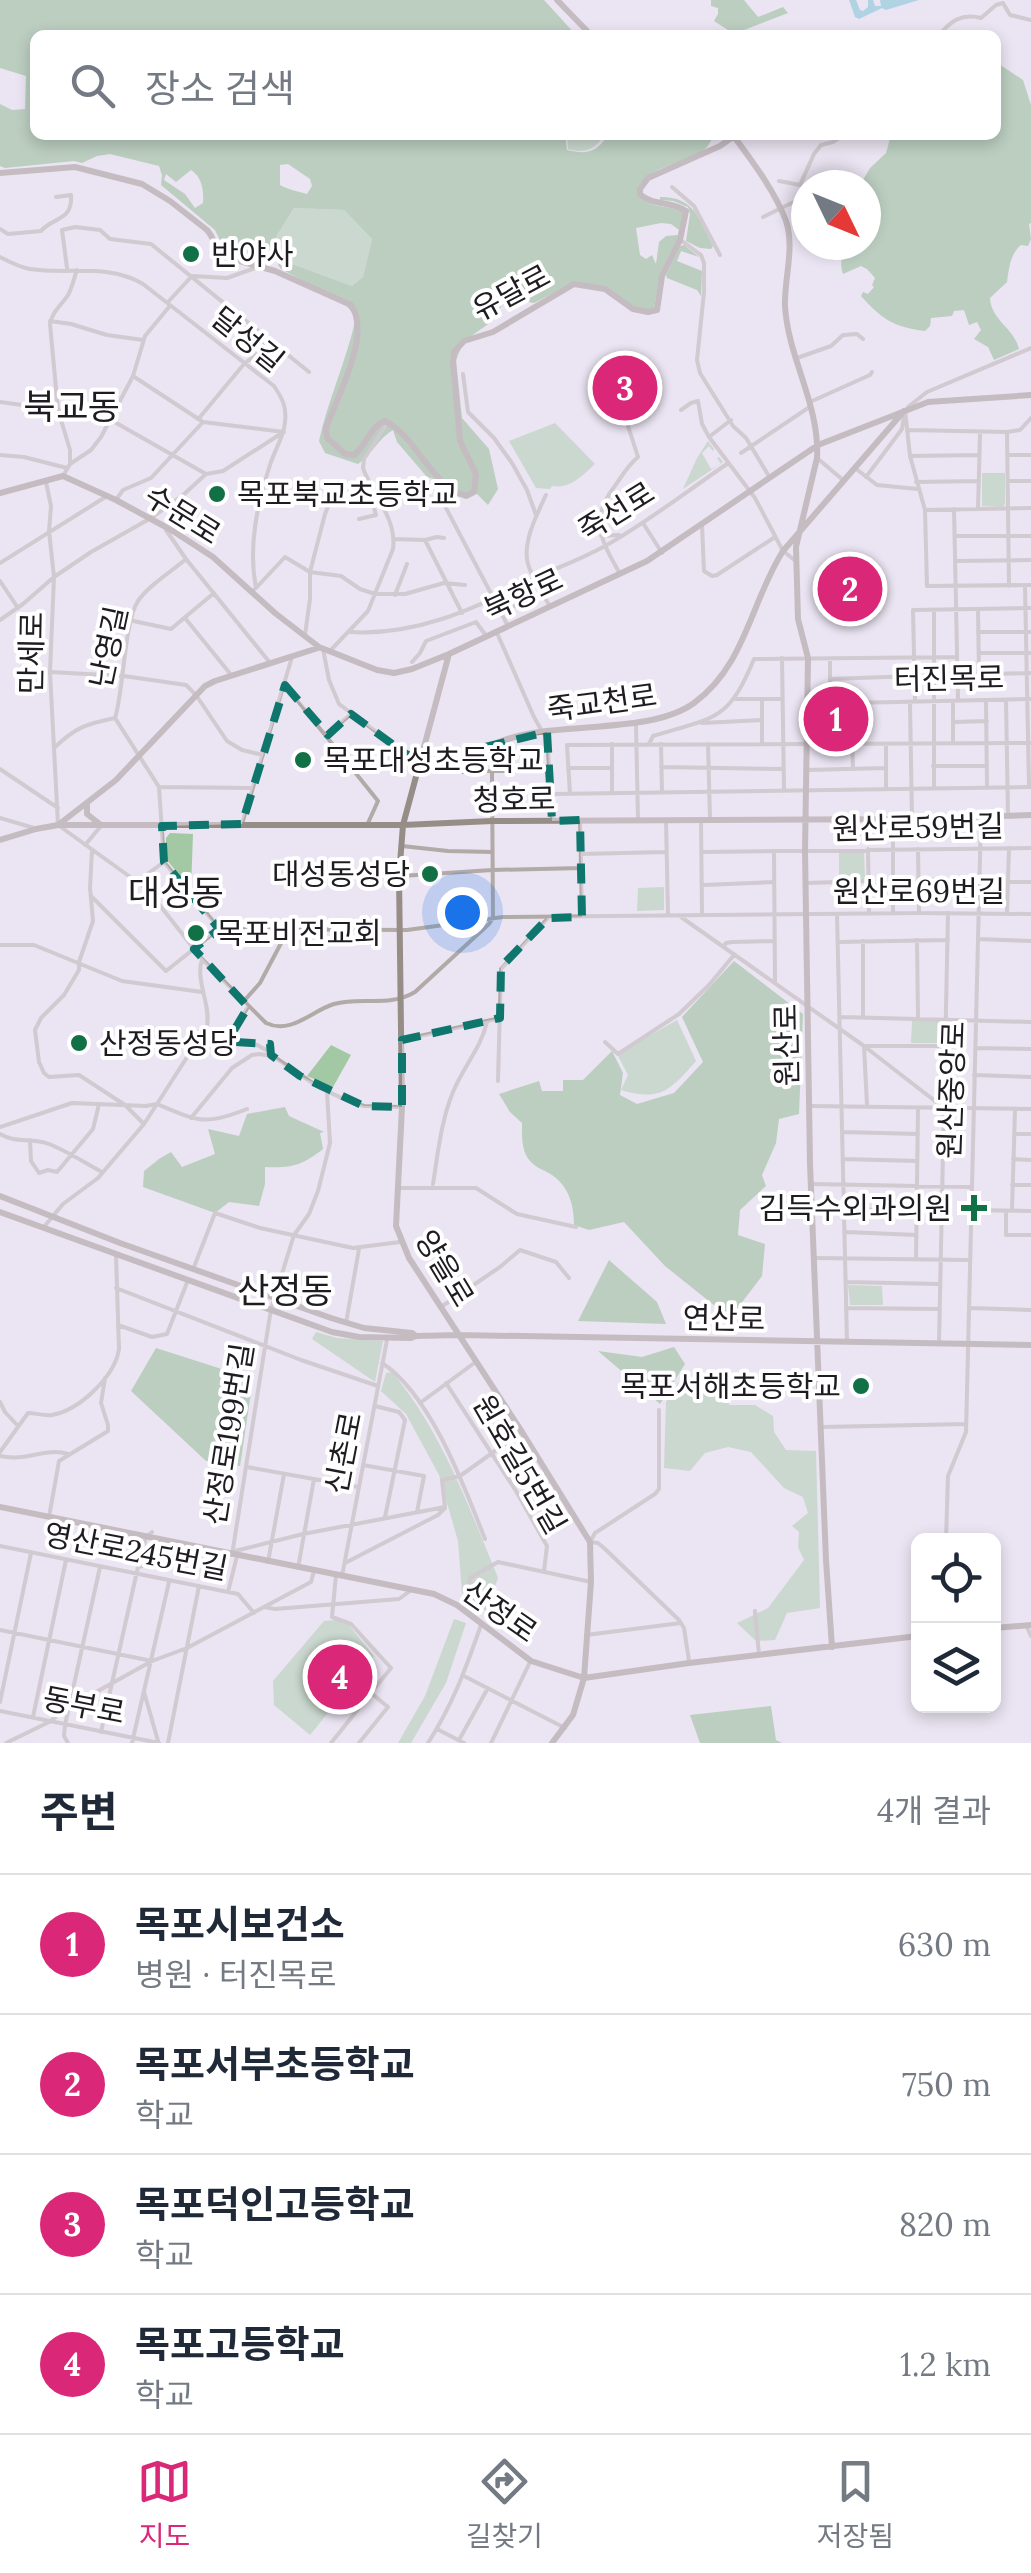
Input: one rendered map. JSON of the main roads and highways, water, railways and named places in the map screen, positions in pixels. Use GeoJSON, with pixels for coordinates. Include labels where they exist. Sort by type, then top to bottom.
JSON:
{"type":"FeatureCollection","features":[{"type":"Feature","properties":{"kind":"water"},"geometry":{"type":"Polygon","coordinates":[[[849,0],[856,0],[863,11],[868,0],[881,6],[880,0],[919,0],[882,8],[859,19],[849,0]]]}},
{"type":"Feature","properties":{"kind":"place","name":"반야사"},"geometry":{"type":"Point","coordinates":[191,254]}},
{"type":"Feature","properties":{"kind":"place","name":"목포덕인고등학교"},"geometry":{"type":"Point","coordinates":[625,388]}},
{"type":"Feature","properties":{"kind":"place","name":"목포북교초등학교"},"geometry":{"type":"Point","coordinates":[217,494]}},
{"type":"Feature","properties":{"kind":"place","name":"목포서부초등학교"},"geometry":{"type":"Point","coordinates":[850,589]}},
{"type":"Feature","properties":{"kind":"place","name":"목포시보건소"},"geometry":{"type":"Point","coordinates":[836,719]}},
{"type":"Feature","properties":{"kind":"place","name":"목포대성초등학교"},"geometry":{"type":"Point","coordinates":[303,760]}},
{"type":"Feature","properties":{"kind":"place","name":"대성동성당"},"geometry":{"type":"Point","coordinates":[430,874]}},
{"type":"Feature","properties":{"kind":"place","name":"목포비전교회"},"geometry":{"type":"Point","coordinates":[196,933]}},
{"type":"Feature","properties":{"kind":"place","name":"산정동성당"},"geometry":{"type":"Point","coordinates":[79,1043]}},
{"type":"Feature","properties":{"kind":"place","name":"김득수외과의원"},"geometry":{"type":"Point","coordinates":[974,1208]}},
{"type":"Feature","properties":{"kind":"place","name":"목포서해초등학교"},"geometry":{"type":"Point","coordinates":[861,1386]}},
{"type":"Feature","properties":{"kind":"place","name":"목포고등학교"},"geometry":{"type":"Point","coordinates":[340,1677]}},
{"type":"Feature","properties":{"kind":"district","name":"북교동"},"geometry":{"type":"Point","coordinates":[72,406]}},
{"type":"Feature","properties":{"kind":"district","name":"대성동"},"geometry":{"type":"Point","coordinates":[176,892]}},
{"type":"Feature","properties":{"kind":"district","name":"산정동"},"geometry":{"type":"Point","coordinates":[285,1290]}}]}
